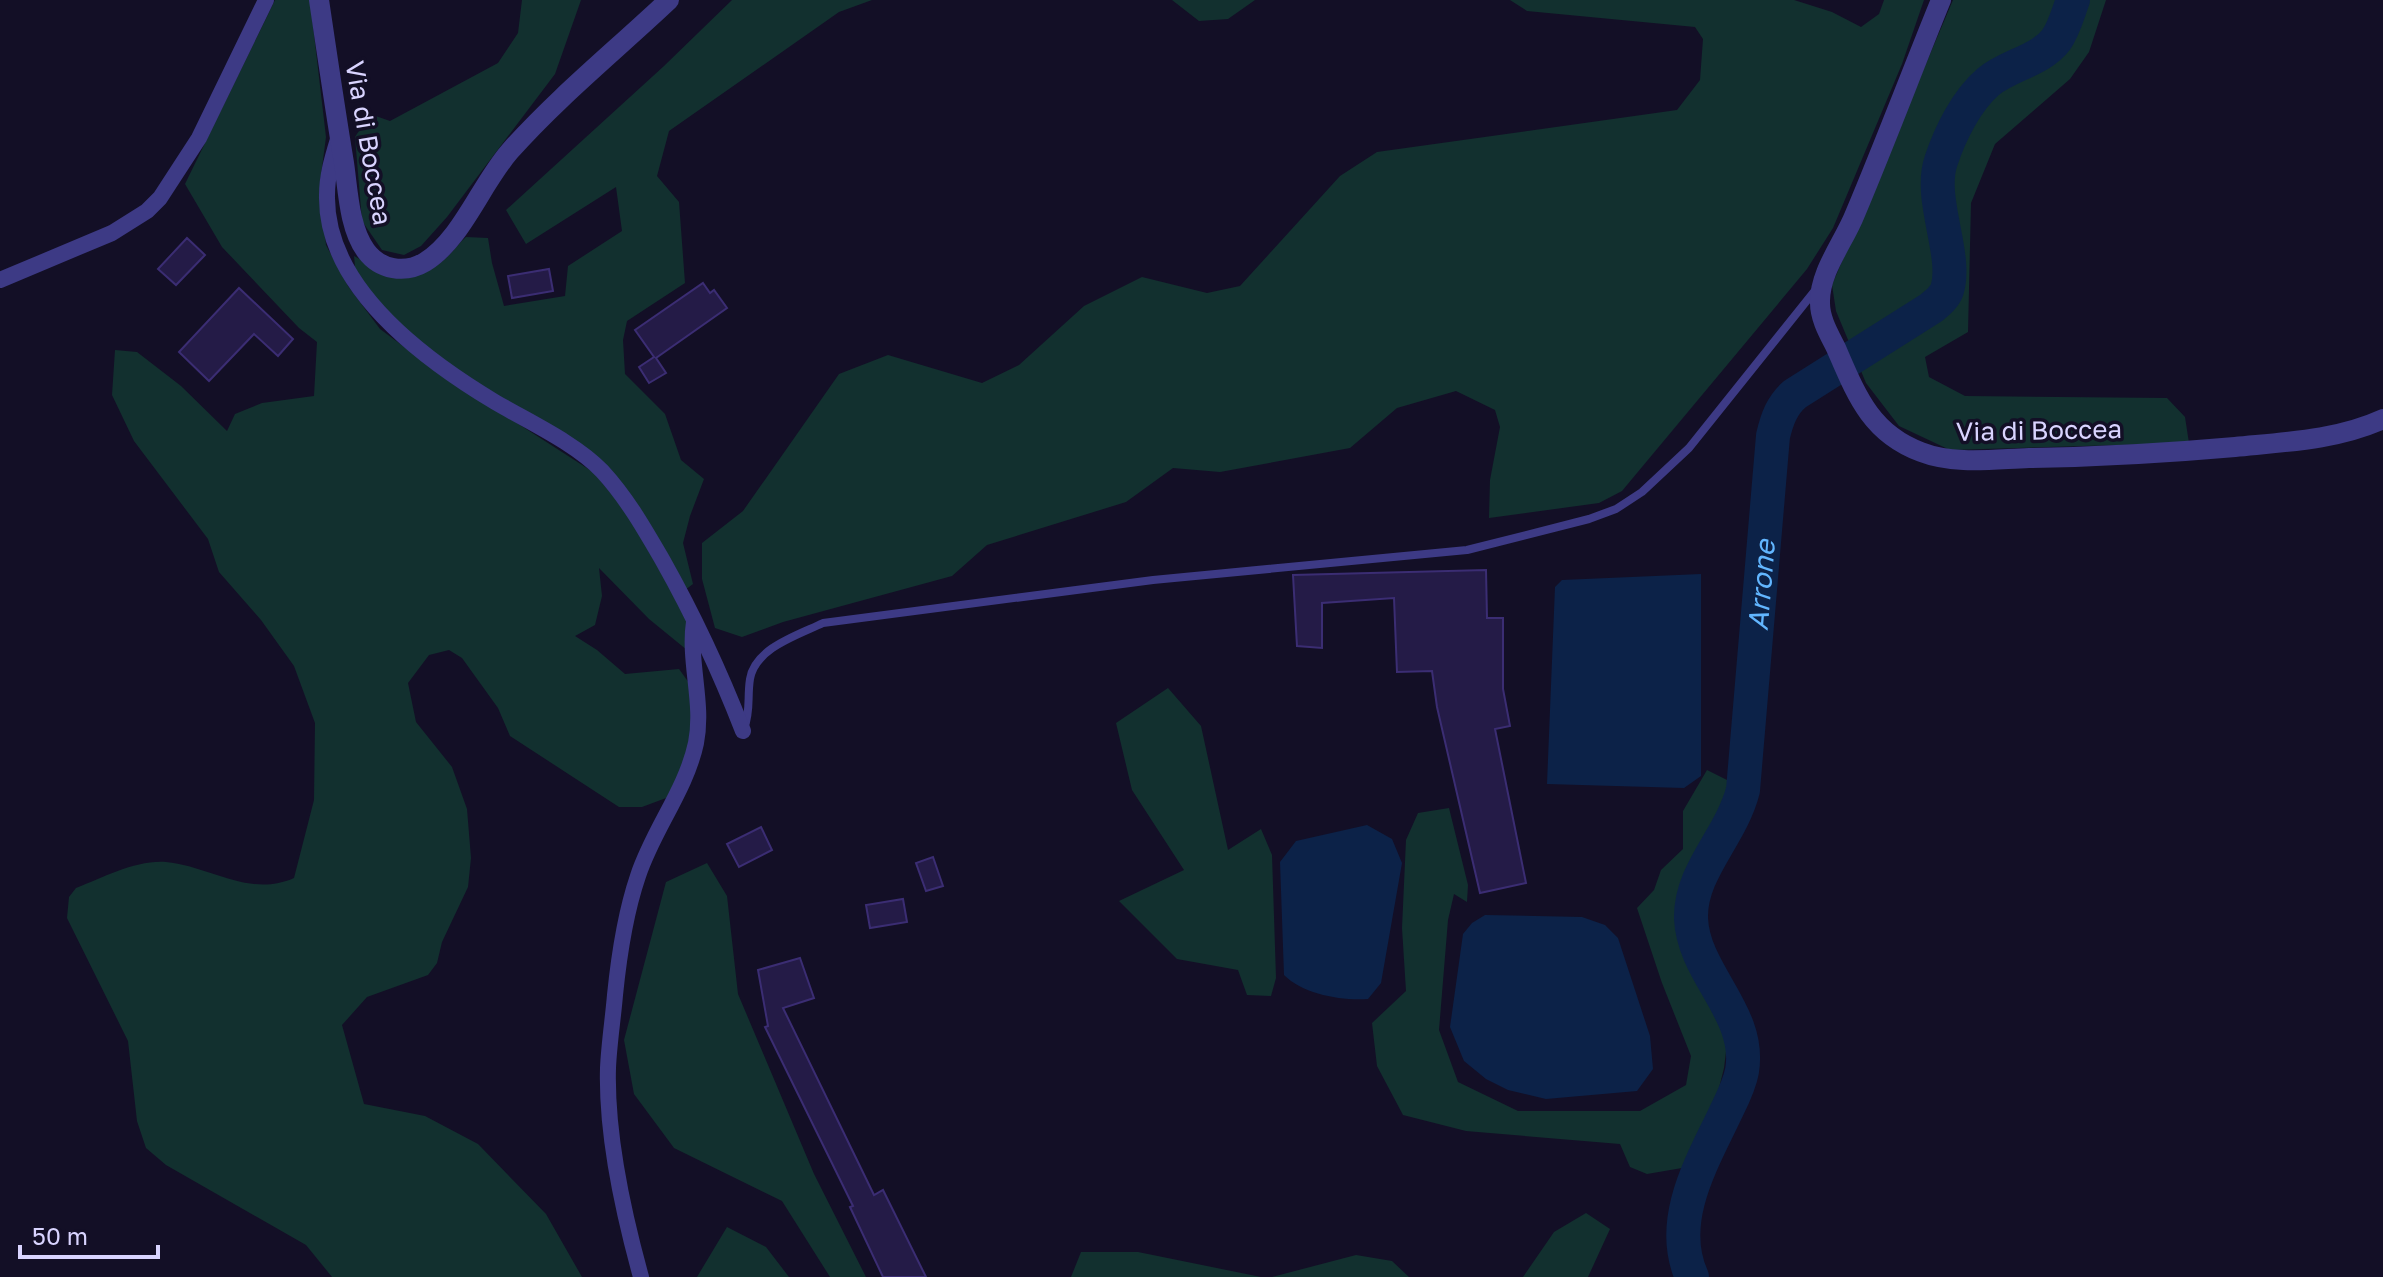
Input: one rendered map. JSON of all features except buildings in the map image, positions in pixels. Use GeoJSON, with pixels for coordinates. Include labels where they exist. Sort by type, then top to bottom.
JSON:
{"type":"FeatureCollection","features":[{"type":"Feature","properties":{"kind":"street"},"geometry":{"type":"LineString","coordinates":[[0,280],[112,233],[147,211],[160,198],[199,138],[266,0]]}},
{"type":"Feature","properties":{"kind":"street","name":"Via di Boccea"},"geometry":{"type":"LineString","coordinates":[[319,0],[349,196],[363,247],[373,259],[388,268],[400,269],[417,266],[433,257],[447,243],[509,153],[669,0]]}},
{"type":"Feature","properties":{"kind":"street","name":"Via di Boccea"},"geometry":{"type":"LineString","coordinates":[[1941,0],[1854,217],[1824,278],[1820,301],[1822,319],[1859,402],[1876,423],[1908,446],[1933,456],[1967,459],[2073,457],[2295,442],[2338,435],[2383,419]]}},
{"type":"Feature","properties":{"kind":"street"},"geometry":{"type":"LineString","coordinates":[[339,134],[328,171],[328,210],[339,252],[356,283],[399,333],[434,361],[600,469],[645,531],[694,620],[726,686],[743,731]]}},
{"type":"Feature","properties":{"kind":"street"},"geometry":{"type":"LineString","coordinates":[[641,1277],[613,1150],[608,1068],[617,981],[631,898],[643,862],[681,786],[696,742],[691,639],[694,620]]}},
{"type":"Feature","properties":{"kind":"lane"},"geometry":{"type":"LineString","coordinates":[[743,731],[750,713],[750,678],[757,662],[782,642],[823,623],[1153,580],[1467,550],[1575,523],[1616,509],[1642,492],[1689,448],[1824,278]]}},
{"type":"Feature","properties":{"kind":"green space"},"geometry":{"type":"Polygon","coordinates":[[[275,0],[310,0],[326,137],[320,183],[326,245],[348,286],[380,329],[438,372],[593,472],[626,511],[703,647],[698,659],[649,619],[599,568],[602,596],[595,625],[575,636],[625,674],[679,669],[697,694],[686,768],[666,798],[642,807],[619,807],[510,736],[498,708],[462,658],[449,650],[429,655],[408,683],[416,722],[452,767],[467,809],[471,858],[468,887],[442,942],[437,963],[428,975],[367,997],[342,1025],[364,1104],[425,1116],[478,1144],[546,1214],[582,1277],[332,1277],[306,1245],[166,1165],[146,1148],[137,1121],[128,1041],[67,918],[69,897],[76,888],[120,870],[154,862],[182,865],[245,883],[277,883],[294,878],[314,800],[315,723],[294,666],[261,620],[219,572],[208,539],[134,441],[112,395],[115,350],[137,352],[181,386],[227,431],[235,414],[262,403],[314,396],[317,342],[299,328],[222,247],[185,184],[275,0]]]}},
{"type":"Feature","properties":{"kind":"green space"},"geometry":{"type":"Polygon","coordinates":[[[522,0],[581,0],[555,74],[447,217],[421,246],[404,255],[382,250],[362,221],[355,137],[370,114],[390,121],[498,63],[518,33],[522,0]]]}},
{"type":"Feature","properties":{"kind":"green space"},"geometry":{"type":"Polygon","coordinates":[[[732,0],[872,0],[839,12],[669,131],[657,176],[679,202],[685,283],[627,321],[623,340],[625,374],[665,414],[681,460],[704,479],[683,543],[693,584],[685,590],[623,491],[415,341],[356,277],[354,256],[396,272],[418,273],[439,264],[466,237],[488,238],[504,306],[565,296],[568,266],[622,231],[616,187],[526,244],[506,210],[732,0]]]}},
{"type":"Feature","properties":{"kind":"green space"},"geometry":{"type":"Polygon","coordinates":[[[1172,0],[1255,0],[1228,19],[1199,21],[1172,0]]]}},
{"type":"Feature","properties":{"kind":"green space"},"geometry":{"type":"Polygon","coordinates":[[[1510,0],[1794,0],[1832,12],[1861,27],[1879,14],[1884,0],[1924,0],[1902,64],[1833,228],[1807,269],[1622,491],[1599,503],[1489,518],[1490,480],[1500,427],[1495,410],[1456,391],[1397,408],[1350,448],[1220,472],[1173,468],[1126,502],[987,545],[952,576],[783,622],[742,637],[715,628],[702,579],[702,543],[743,511],[839,374],[888,355],[982,383],[1019,365],[1084,306],[1142,277],[1207,293],[1240,286],[1340,176],[1377,152],[1677,110],[1700,80],[1703,39],[1695,27],[1527,11],[1510,0]]]}},
{"type":"Feature","properties":{"kind":"green space"},"geometry":{"type":"Polygon","coordinates":[[[1953,0],[2106,0],[2089,52],[2070,79],[1995,144],[1971,203],[1968,332],[1925,357],[1929,377],[1965,396],[2167,398],[2185,417],[2189,443],[1950,450],[1899,426],[1866,383],[1836,311],[1832,285],[1953,0]]]}},
{"type":"Feature","properties":{"kind":"green space"},"geometry":{"type":"Polygon","coordinates":[[[1168,688],[1201,726],[1228,850],[1261,829],[1272,855],[1276,978],[1271,996],[1247,995],[1238,970],[1177,959],[1119,901],[1184,870],[1132,790],[1116,723],[1168,688]]]}},
{"type":"Feature","properties":{"kind":"green space"},"geometry":{"type":"Polygon","coordinates":[[[1707,770],[1729,781],[1726,814],[1694,872],[1682,926],[1729,1028],[1724,1068],[1708,1132],[1682,1168],[1647,1174],[1630,1167],[1620,1144],[1466,1131],[1403,1115],[1377,1066],[1372,1023],[1406,991],[1402,928],[1406,840],[1418,813],[1449,808],[1468,885],[1467,902],[1454,894],[1448,920],[1439,1030],[1458,1082],[1518,1111],[1640,1111],[1686,1085],[1691,1056],[1637,908],[1654,890],[1661,870],[1683,849],[1683,811],[1707,770]]]}},
{"type":"Feature","properties":{"kind":"green space"},"geometry":{"type":"Polygon","coordinates":[[[707,863],[727,896],[738,994],[814,1174],[866,1277],[830,1277],[782,1201],[674,1148],[634,1094],[624,1040],[666,882],[707,863]]]}},
{"type":"Feature","properties":{"kind":"green space"},"geometry":{"type":"Polygon","coordinates":[[[1586,1213],[1610,1229],[1588,1277],[1523,1277],[1554,1232],[1586,1213]]]}},
{"type":"Feature","properties":{"kind":"green space"},"geometry":{"type":"Polygon","coordinates":[[[727,1227],[766,1247],[789,1277],[697,1277],[727,1227]]]}},
{"type":"Feature","properties":{"kind":"green space"},"geometry":{"type":"Polygon","coordinates":[[[1081,1252],[1138,1252],[1261,1277],[1071,1277],[1081,1252]]]}},
{"type":"Feature","properties":{"kind":"green space"},"geometry":{"type":"Polygon","coordinates":[[[1356,1255],[1392,1261],[1409,1277],[1272,1277],[1356,1255]]]}},
{"type":"Feature","properties":{"kind":"water"},"geometry":{"type":"Polygon","coordinates":[[[1701,574],[1701,776],[1684,788],[1547,784],[1555,587],[1562,580],[1701,574]]]}},
{"type":"Feature","properties":{"kind":"water"},"geometry":{"type":"Polygon","coordinates":[[[1367,825],[1392,839],[1402,863],[1381,983],[1368,999],[1323,995],[1301,987],[1284,975],[1280,862],[1296,841],[1367,825]]]}},
{"type":"Feature","properties":{"kind":"water"},"geometry":{"type":"Polygon","coordinates":[[[1485,915],[1582,917],[1605,925],[1618,938],[1650,1036],[1653,1069],[1637,1091],[1546,1099],[1508,1090],[1486,1079],[1464,1061],[1450,1027],[1463,934],[1472,923],[1485,915]]]}},
{"type":"Feature","properties":{"kind":"waterway","name":"Arrone"},"geometry":{"type":"LineString","coordinates":[[1692,1277],[1685,1256],[1685,1215],[1697,1174],[1739,1083],[1743,1050],[1739,1030],[1694,938],[1692,901],[1704,869],[1730,823],[1743,790],[1776,424],[1783,408],[1795,394],[1931,308],[1944,295],[1949,260],[1938,176],[1949,140],[1966,108],[1988,82],[2033,58],[2056,40],[2073,0]]}}]}
